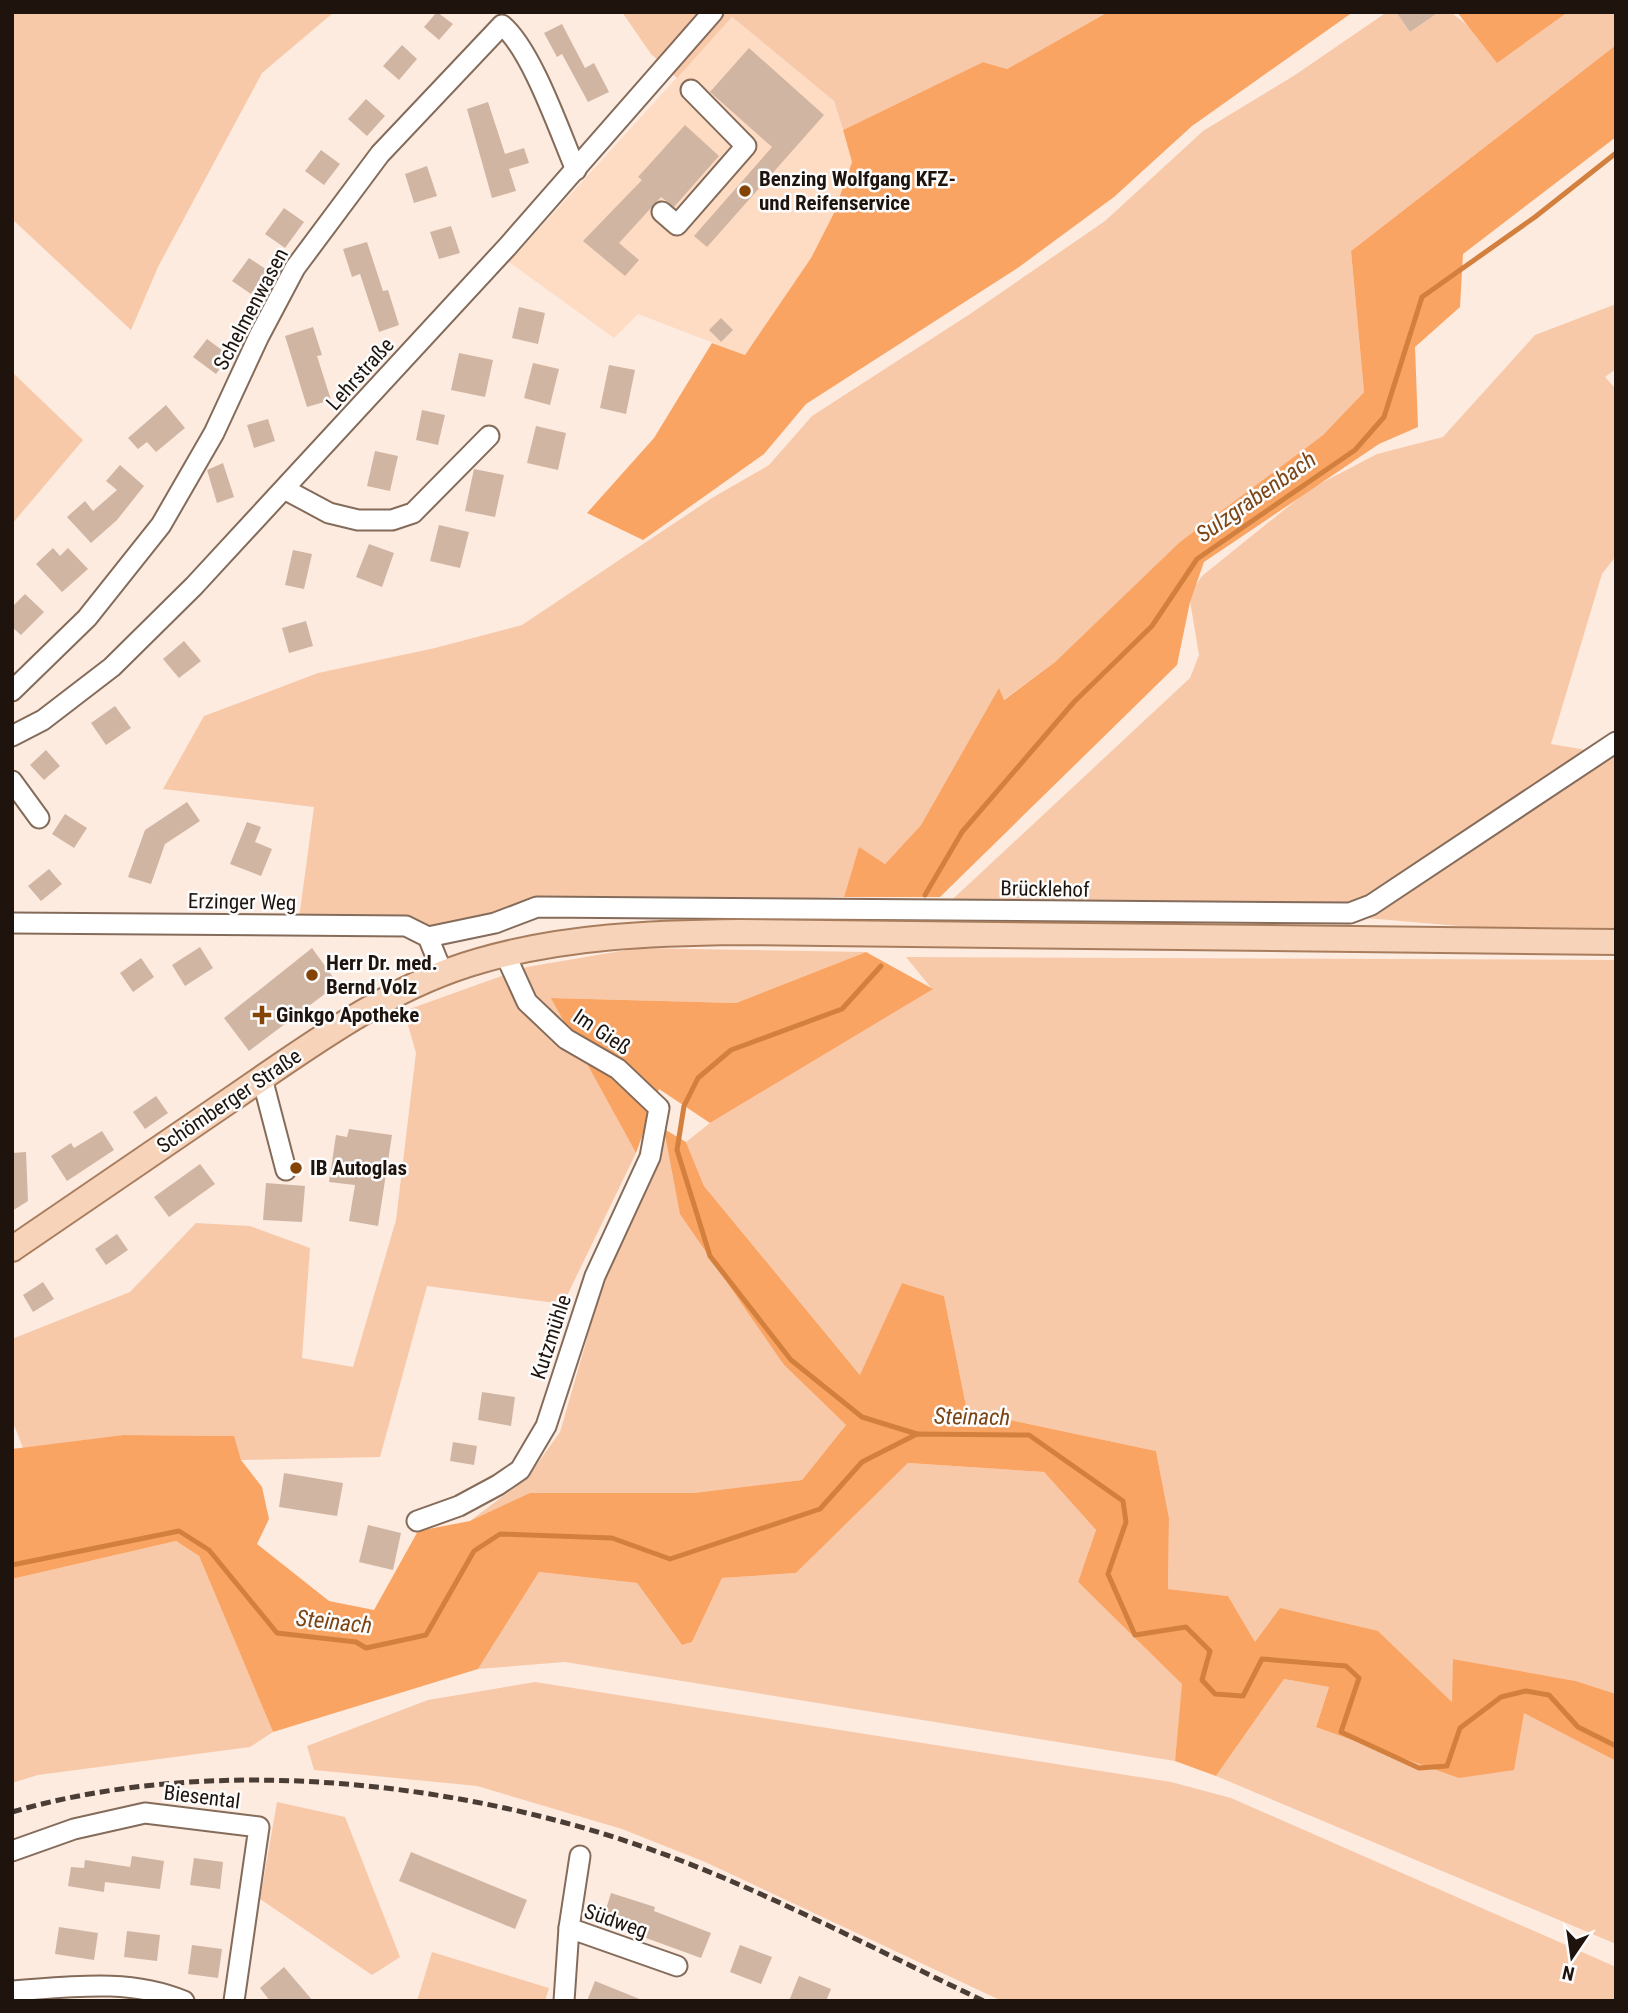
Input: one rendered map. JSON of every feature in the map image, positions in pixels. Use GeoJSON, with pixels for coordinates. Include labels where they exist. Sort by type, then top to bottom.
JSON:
{"type":"FeatureCollection","features":[{"type":"Feature","properties":{"kind":"main road","name":"Schömberger Straße"},"geometry":{"type":"LineString","coordinates":[[12,1248],[262,1078],[381,1002],[443,974],[505,954],[578,940],[654,933],[741,932],[1616,942]]}},
{"type":"Feature","properties":{"kind":"street","name":"Lehrstraße"},"geometry":{"type":"LineString","coordinates":[[12,736],[43,720],[112,667],[286,490],[576,170],[713,12]]}},
{"type":"Feature","properties":{"kind":"street","name":"Schelmenwasen"},"geometry":{"type":"LineString","coordinates":[[12,691],[88,618],[161,525],[214,433],[259,336],[295,268],[380,154],[502,25],[511,32],[536,77],[576,170]]}},
{"type":"Feature","properties":{"kind":"street"},"geometry":{"type":"LineString","coordinates":[[662,212],[677,225],[746,146],[691,90]]}},
{"type":"Feature","properties":{"kind":"street"},"geometry":{"type":"LineString","coordinates":[[286,490],[329,513],[358,520],[392,520],[413,513],[489,436]]}},
{"type":"Feature","properties":{"kind":"street","name":"Brücklehof"},"geometry":{"type":"LineString","coordinates":[[428,937],[495,923],[537,907],[1350,913],[1371,905],[1616,742]]}},
{"type":"Feature","properties":{"kind":"street"},"geometry":{"type":"LineString","coordinates":[[12,781],[39,818]]}},
{"type":"Feature","properties":{"kind":"street","name":"Erzinger Weg"},"geometry":{"type":"LineString","coordinates":[[12,923],[406,926],[428,937]]}},
{"type":"Feature","properties":{"kind":"street"},"geometry":{"type":"LineString","coordinates":[[428,937],[443,974]]}},
{"type":"Feature","properties":{"kind":"street","name":"Im Gieß"},"geometry":{"type":"LineString","coordinates":[[505,954],[527,1002],[566,1039],[618,1069],[659,1108]]}},
{"type":"Feature","properties":{"kind":"street"},"geometry":{"type":"LineString","coordinates":[[262,1078],[286,1170]]}},
{"type":"Feature","properties":{"kind":"street","name":"Kutzmühle"},"geometry":{"type":"LineString","coordinates":[[417,1521],[459,1506],[520,1470],[546,1426],[595,1276],[650,1157],[659,1108]]}},
{"type":"Feature","properties":{"kind":"street","name":"Biesental"},"geometry":{"type":"LineString","coordinates":[[12,1851],[74,1829],[145,1813],[259,1827],[234,2001]]}},
{"type":"Feature","properties":{"kind":"street"},"geometry":{"type":"LineString","coordinates":[[569,1928],[580,1856]]}},
{"type":"Feature","properties":{"kind":"street","name":"Südweg"},"geometry":{"type":"LineString","coordinates":[[564,2001],[569,1928],[677,1966]]}},
{"type":"Feature","properties":{"kind":"street"},"geometry":{"type":"LineString","coordinates":[[12,1991],[108,1984],[169,1994],[184,2001]]}},
{"type":"Feature","properties":{"kind":"shaded area"},"geometry":{"type":"Polygon","coordinates":[[[12,12],[334,12],[262,73],[158,267],[131,330],[12,219],[12,12]]]}},
{"type":"Feature","properties":{"kind":"shaded area"},"geometry":{"type":"Polygon","coordinates":[[[622,12],[1108,12],[1007,69],[983,62],[843,130],[834,101],[732,17],[677,78],[651,54],[622,12]]]}},
{"type":"Feature","properties":{"kind":"shaded area"},"geometry":{"type":"Polygon","coordinates":[[[1108,12],[1353,12],[1192,126],[1114,197],[1019,267],[806,404],[764,454],[643,540],[587,513],[654,438],[712,343],[745,355],[811,258],[833,215],[852,162],[843,130],[983,62],[1007,69],[1108,12]]]}},
{"type":"Feature","properties":{"kind":"shaded area"},"geometry":{"type":"Polygon","coordinates":[[[1387,12],[1396,12],[1410,32],[1439,12],[1450,12],[1508,55],[1568,12],[1616,12],[1616,45],[1351,251],[1364,392],[1323,435],[1180,543],[1055,662],[1003,700],[999,689],[921,825],[885,864],[859,848],[844,897],[537,907],[428,937],[298,926],[314,807],[163,789],[204,716],[318,673],[435,648],[522,625],[712,498],[769,465],[812,416],[970,314],[1105,221],[1203,131],[1295,75],[1387,12]]]}},
{"type":"Feature","properties":{"kind":"shaded area"},"geometry":{"type":"Polygon","coordinates":[[[1457,12],[1568,12],[1497,63],[1457,12]]]}},
{"type":"Feature","properties":{"kind":"shaded area"},"geometry":{"type":"Polygon","coordinates":[[[732,17],[834,101],[852,162],[833,215],[811,258],[745,355],[638,314],[614,338],[509,262],[732,17]]]}},
{"type":"Feature","properties":{"kind":"shaded area"},"geometry":{"type":"Polygon","coordinates":[[[1616,45],[1616,137],[1463,254],[1460,307],[1415,347],[1418,427],[1379,444],[1204,562],[1190,602],[1177,665],[940,897],[844,897],[859,847],[885,864],[921,825],[999,688],[1004,700],[1055,662],[1180,542],[1323,435],[1364,392],[1351,251],[1616,45]]]}},
{"type":"Feature","properties":{"kind":"shaded area"},"geometry":{"type":"Polygon","coordinates":[[[1616,304],[1616,369],[1605,377],[1616,389],[1616,556],[1602,574],[1551,744],[1616,755],[1616,928],[1470,927],[1331,915],[940,911],[1190,678],[1199,655],[1189,595],[1202,576],[1310,489],[1377,454],[1443,437],[1535,335],[1616,304]]]}},
{"type":"Feature","properties":{"kind":"shaded area"},"geometry":{"type":"Polygon","coordinates":[[[12,372],[83,440],[12,524],[12,372]]]}},
{"type":"Feature","properties":{"kind":"shaded area"},"geometry":{"type":"Polygon","coordinates":[[[638,948],[866,952],[736,1003],[552,998],[636,1153],[563,1304],[427,1286],[380,1457],[241,1460],[233,1436],[123,1435],[23,1448],[12,1420],[12,1339],[130,1292],[196,1223],[250,1226],[310,1248],[302,1358],[353,1367],[396,1220],[416,1053],[404,1011],[527,967],[638,948]]]}},
{"type":"Feature","properties":{"kind":"shaded area"},"geometry":{"type":"Polygon","coordinates":[[[866,952],[933,989],[710,1123],[659,1089],[636,1153],[551,998],[736,1003],[866,952]]]}},
{"type":"Feature","properties":{"kind":"shaded area"},"geometry":{"type":"Polygon","coordinates":[[[906,957],[1616,960],[1616,1694],[1576,1681],[1453,1659],[1453,1703],[1378,1631],[1255,1643],[1228,1596],[1168,1589],[1169,1518],[1156,1451],[967,1411],[944,1296],[902,1283],[861,1376],[704,1186],[686,1142],[710,1123],[932,989],[906,957]]]}},
{"type":"Feature","properties":{"kind":"shaded area"},"geometry":{"type":"Polygon","coordinates":[[[664,1129],[784,1365],[846,1425],[802,1480],[470,1521],[527,1478],[560,1432],[604,1280],[661,1159],[664,1129]]]}},
{"type":"Feature","properties":{"kind":"shaded area"},"geometry":{"type":"Polygon","coordinates":[[[664,1129],[686,1142],[704,1186],[860,1375],[902,1283],[944,1296],[967,1411],[1156,1451],[1169,1518],[1168,1589],[1228,1596],[1255,1642],[1280,1608],[1378,1631],[1452,1702],[1453,1659],[1576,1681],[1616,1694],[1616,1761],[1524,1713],[1514,1770],[1459,1778],[1316,1727],[1329,1687],[1284,1679],[1216,1776],[1175,1761],[1182,1684],[1078,1582],[1096,1530],[1044,1472],[908,1463],[796,1573],[722,1578],[692,1642],[682,1645],[637,1583],[539,1572],[478,1669],[273,1732],[199,1556],[176,1541],[12,1579],[12,1449],[123,1435],[234,1436],[241,1460],[262,1487],[269,1519],[257,1544],[329,1601],[374,1610],[418,1531],[470,1521],[530,1493],[694,1493],[802,1480],[846,1425],[784,1365],[680,1214],[664,1129]]]}},
{"type":"Feature","properties":{"kind":"shaded area"},"geometry":{"type":"Polygon","coordinates":[[[908,1463],[1044,1472],[1096,1530],[1078,1582],[1183,1684],[1175,1761],[565,1662],[478,1669],[539,1572],[637,1583],[682,1645],[692,1642],[722,1578],[796,1573],[908,1463]]]}},
{"type":"Feature","properties":{"kind":"shaded area"},"geometry":{"type":"Polygon","coordinates":[[[176,1541],[199,1556],[273,1732],[250,1747],[38,1775],[12,1783],[12,1579],[176,1541]]]}},
{"type":"Feature","properties":{"kind":"shaded area"},"geometry":{"type":"Polygon","coordinates":[[[1284,1679],[1329,1687],[1316,1726],[1524,1712],[1616,1761],[1616,1944],[1216,1776],[1284,1679]]]}},
{"type":"Feature","properties":{"kind":"shaded area"},"geometry":{"type":"Polygon","coordinates":[[[535,1682],[1171,1782],[1231,1798],[1616,1967],[1616,2001],[1002,2001],[705,1862],[622,1829],[477,1786],[314,1770],[307,1746],[428,1700],[535,1682]]]}},
{"type":"Feature","properties":{"kind":"shaded area"},"geometry":{"type":"Polygon","coordinates":[[[277,1802],[345,1817],[400,1957],[372,1975],[260,1899],[277,1802]]]}},
{"type":"Feature","properties":{"kind":"shaded area"},"geometry":{"type":"Polygon","coordinates":[[[432,1952],[549,1988],[545,2001],[417,2001],[432,1952]]]}},
{"type":"Feature","properties":{"kind":"building"},"geometry":{"type":"Polygon","coordinates":[[[437,12],[453,24],[439,40],[424,27],[437,12]]]}},
{"type":"Feature","properties":{"kind":"building"},"geometry":{"type":"Polygon","coordinates":[[[1396,12],[1439,12],[1410,32],[1396,12]]]}},
{"type":"Feature","properties":{"kind":"building"},"geometry":{"type":"Polygon","coordinates":[[[562,24],[585,68],[594,63],[609,92],[588,102],[562,54],[557,57],[544,33],[562,24]]]}},
{"type":"Feature","properties":{"kind":"building"},"geometry":{"type":"Polygon","coordinates":[[[402,45],[417,59],[399,80],[383,66],[402,45]]]}},
{"type":"Feature","properties":{"kind":"building","name":"Benzing Wolfgang KFZ- und Reifenservice"},"geometry":{"type":"Polygon","coordinates":[[[749,48],[824,115],[707,247],[694,236],[772,147],[710,92],[749,48]]]}},
{"type":"Feature","properties":{"kind":"building"},"geometry":{"type":"Polygon","coordinates":[[[366,99],[385,116],[367,136],[348,119],[366,99]]]}},
{"type":"Feature","properties":{"kind":"building"},"geometry":{"type":"Polygon","coordinates":[[[488,102],[505,154],[524,148],[529,163],[509,169],[516,191],[492,198],[467,109],[488,102]]]}},
{"type":"Feature","properties":{"kind":"building"},"geometry":{"type":"Polygon","coordinates":[[[685,125],[719,156],[674,207],[661,197],[619,243],[639,260],[625,276],[583,241],[642,180],[638,177],[685,125]]]}},
{"type":"Feature","properties":{"kind":"building"},"geometry":{"type":"Polygon","coordinates":[[[321,150],[340,164],[324,185],[305,171],[321,150]]]}},
{"type":"Feature","properties":{"kind":"building"},"geometry":{"type":"Polygon","coordinates":[[[427,166],[437,196],[414,203],[405,174],[427,166]]]}},
{"type":"Feature","properties":{"kind":"building"},"geometry":{"type":"Polygon","coordinates":[[[284,208],[304,222],[285,248],[265,234],[284,208]]]}},
{"type":"Feature","properties":{"kind":"building"},"geometry":{"type":"Polygon","coordinates":[[[451,226],[460,253],[439,259],[430,232],[451,226]]]}},
{"type":"Feature","properties":{"kind":"building"},"geometry":{"type":"Polygon","coordinates":[[[367,242],[383,291],[388,290],[399,325],[379,332],[360,274],[352,277],[343,249],[367,242]]]}},
{"type":"Feature","properties":{"kind":"building"},"geometry":{"type":"Polygon","coordinates":[[[249,258],[267,270],[251,294],[232,281],[249,258]]]}},
{"type":"Feature","properties":{"kind":"building"},"geometry":{"type":"Polygon","coordinates":[[[519,307],[545,313],[538,344],[512,338],[519,307]]]}},
{"type":"Feature","properties":{"kind":"building"},"geometry":{"type":"Polygon","coordinates":[[[721,318],[733,330],[721,342],[709,330],[721,318]]]}},
{"type":"Feature","properties":{"kind":"building"},"geometry":{"type":"Polygon","coordinates":[[[313,327],[322,355],[317,356],[331,400],[307,407],[285,336],[313,327]]]}},
{"type":"Feature","properties":{"kind":"building"},"geometry":{"type":"Polygon","coordinates":[[[207,339],[230,356],[216,374],[193,357],[207,339]]]}},
{"type":"Feature","properties":{"kind":"building"},"geometry":{"type":"Polygon","coordinates":[[[459,353],[493,360],[485,397],[451,390],[459,353]]]}},
{"type":"Feature","properties":{"kind":"building"},"geometry":{"type":"Polygon","coordinates":[[[533,363],[559,369],[550,405],[524,398],[533,363]]]}},
{"type":"Feature","properties":{"kind":"building"},"geometry":{"type":"Polygon","coordinates":[[[609,365],[635,370],[626,414],[600,408],[609,365]]]}},
{"type":"Feature","properties":{"kind":"building"},"geometry":{"type":"Polygon","coordinates":[[[166,405],[185,428],[156,452],[147,442],[138,449],[128,438],[166,405]]]}},
{"type":"Feature","properties":{"kind":"building"},"geometry":{"type":"Polygon","coordinates":[[[422,410],[445,415],[438,445],[416,440],[422,410]]]}},
{"type":"Feature","properties":{"kind":"building"},"geometry":{"type":"Polygon","coordinates":[[[268,419],[275,441],[254,448],[247,425],[268,419]]]}},
{"type":"Feature","properties":{"kind":"building"},"geometry":{"type":"Polygon","coordinates":[[[536,426],[566,433],[558,470],[527,463],[536,426]]]}},
{"type":"Feature","properties":{"kind":"building"},"geometry":{"type":"Polygon","coordinates":[[[375,451],[398,456],[390,491],[367,486],[375,451]]]}},
{"type":"Feature","properties":{"kind":"building"},"geometry":{"type":"Polygon","coordinates":[[[223,463],[234,497],[217,503],[207,470],[223,463]]]}},
{"type":"Feature","properties":{"kind":"building"},"geometry":{"type":"Polygon","coordinates":[[[120,465],[144,486],[117,520],[91,543],[67,517],[85,501],[93,511],[117,490],[106,481],[120,465]]]}},
{"type":"Feature","properties":{"kind":"building"},"geometry":{"type":"Polygon","coordinates":[[[474,469],[504,475],[495,517],[465,511],[474,469]]]}},
{"type":"Feature","properties":{"kind":"building"},"geometry":{"type":"Polygon","coordinates":[[[439,525],[469,532],[460,568],[430,561],[439,525]]]}},
{"type":"Feature","properties":{"kind":"building"},"geometry":{"type":"Polygon","coordinates":[[[369,544],[394,553],[382,587],[356,577],[369,544]]]}},
{"type":"Feature","properties":{"kind":"building"},"geometry":{"type":"Polygon","coordinates":[[[53,548],[60,556],[68,548],[88,569],[62,592],[36,564],[53,548]]]}},
{"type":"Feature","properties":{"kind":"building"},"geometry":{"type":"Polygon","coordinates":[[[293,550],[312,554],[304,589],[285,585],[293,550]]]}},
{"type":"Feature","properties":{"kind":"building"},"geometry":{"type":"Polygon","coordinates":[[[25,594],[44,612],[21,635],[12,627],[12,607],[25,594]]]}},
{"type":"Feature","properties":{"kind":"building"},"geometry":{"type":"Polygon","coordinates":[[[306,621],[313,646],[289,653],[282,628],[306,621]]]}},
{"type":"Feature","properties":{"kind":"building"},"geometry":{"type":"Polygon","coordinates":[[[184,641],[201,661],[179,678],[163,659],[184,641]]]}},
{"type":"Feature","properties":{"kind":"building"},"geometry":{"type":"Polygon","coordinates":[[[115,706],[131,728],[106,745],[91,723],[115,706]]]}},
{"type":"Feature","properties":{"kind":"building"},"geometry":{"type":"Polygon","coordinates":[[[46,750],[60,766],[44,780],[30,765],[46,750]]]}},
{"type":"Feature","properties":{"kind":"building"},"geometry":{"type":"Polygon","coordinates":[[[187,802],[200,821],[165,844],[151,884],[128,877],[145,830],[187,802]]]}},
{"type":"Feature","properties":{"kind":"building"},"geometry":{"type":"Polygon","coordinates":[[[65,814],[87,828],[74,848],[52,834],[65,814]]]}},
{"type":"Feature","properties":{"kind":"building"},"geometry":{"type":"Polygon","coordinates":[[[247,822],[261,827],[255,842],[272,849],[261,876],[230,864],[247,822]]]}},
{"type":"Feature","properties":{"kind":"building"},"geometry":{"type":"Polygon","coordinates":[[[49,869],[62,884],[41,901],[28,886],[49,869]]]}},
{"type":"Feature","properties":{"kind":"building"},"geometry":{"type":"Polygon","coordinates":[[[200,947],[213,968],[185,986],[172,965],[200,947]]]}},
{"type":"Feature","properties":{"kind":"building"},"geometry":{"type":"Polygon","coordinates":[[[312,948],[338,984],[249,1051],[224,1018],[312,948]]]}},
{"type":"Feature","properties":{"kind":"building"},"geometry":{"type":"Polygon","coordinates":[[[141,958],[154,977],[133,992],[120,973],[141,958]]]}},
{"type":"Feature","properties":{"kind":"building"},"geometry":{"type":"Polygon","coordinates":[[[156,1096],[168,1113],[145,1129],[133,1112],[156,1096]]]}},
{"type":"Feature","properties":{"kind":"building"},"geometry":{"type":"Polygon","coordinates":[[[349,1129],[392,1135],[378,1226],[349,1221],[355,1185],[329,1182],[336,1135],[347,1137],[349,1129]]]}},
{"type":"Feature","properties":{"kind":"building"},"geometry":{"type":"Polygon","coordinates":[[[102,1131],[114,1150],[67,1181],[51,1156],[71,1143],[74,1148],[102,1131]]]}},
{"type":"Feature","properties":{"kind":"building"},"geometry":{"type":"Polygon","coordinates":[[[26,1152],[28,1201],[12,1211],[12,1153],[26,1152]]]}},
{"type":"Feature","properties":{"kind":"building"},"geometry":{"type":"Polygon","coordinates":[[[200,1164],[215,1184],[169,1217],[154,1197],[200,1164]]]}},
{"type":"Feature","properties":{"kind":"building"},"geometry":{"type":"Polygon","coordinates":[[[266,1183],[305,1186],[302,1222],[263,1220],[266,1183]]]}},
{"type":"Feature","properties":{"kind":"building"},"geometry":{"type":"Polygon","coordinates":[[[117,1234],[128,1250],[106,1265],[95,1249],[117,1234]]]}},
{"type":"Feature","properties":{"kind":"building"},"geometry":{"type":"Polygon","coordinates":[[[43,1282],[54,1299],[33,1312],[23,1295],[43,1282]]]}},
{"type":"Feature","properties":{"kind":"building"},"geometry":{"type":"Polygon","coordinates":[[[482,1392],[515,1397],[511,1426],[478,1420],[482,1392]]]}},
{"type":"Feature","properties":{"kind":"building"},"geometry":{"type":"Polygon","coordinates":[[[453,1442],[477,1446],[474,1465],[450,1461],[453,1442]]]}},
{"type":"Feature","properties":{"kind":"building"},"geometry":{"type":"Polygon","coordinates":[[[284,1473],[343,1483],[337,1516],[279,1507],[284,1473]]]}},
{"type":"Feature","properties":{"kind":"building"},"geometry":{"type":"Polygon","coordinates":[[[368,1525],[401,1533],[393,1570],[359,1562],[368,1525]]]}},
{"type":"Feature","properties":{"kind":"building"},"geometry":{"type":"Polygon","coordinates":[[[411,1852],[527,1900],[515,1929],[399,1881],[411,1852]]]}},
{"type":"Feature","properties":{"kind":"building"},"geometry":{"type":"Polygon","coordinates":[[[132,1856],[164,1861],[160,1889],[105,1882],[104,1892],[68,1886],[71,1867],[84,1868],[85,1860],[130,1867],[132,1856]]]}},
{"type":"Feature","properties":{"kind":"building"},"geometry":{"type":"Polygon","coordinates":[[[194,1858],[223,1862],[220,1889],[190,1885],[194,1858]]]}},
{"type":"Feature","properties":{"kind":"building"},"geometry":{"type":"Polygon","coordinates":[[[611,1893],[655,1907],[654,1911],[711,1933],[701,1958],[602,1922],[611,1893]]]}},
{"type":"Feature","properties":{"kind":"building"},"geometry":{"type":"Polygon","coordinates":[[[59,1927],[98,1933],[94,1960],[55,1954],[59,1927]]]}},
{"type":"Feature","properties":{"kind":"building"},"geometry":{"type":"Polygon","coordinates":[[[127,1931],[160,1935],[157,1961],[124,1957],[127,1931]]]}},
{"type":"Feature","properties":{"kind":"building"},"geometry":{"type":"Polygon","coordinates":[[[192,1945],[222,1949],[218,1978],[188,1974],[192,1945]]]}},
{"type":"Feature","properties":{"kind":"building"},"geometry":{"type":"Polygon","coordinates":[[[740,1945],[772,1957],[761,1984],[730,1972],[740,1945]]]}},
{"type":"Feature","properties":{"kind":"building"},"geometry":{"type":"Polygon","coordinates":[[[284,1967],[313,2001],[270,2001],[260,1988],[284,1967]]]}},
{"type":"Feature","properties":{"kind":"building"},"geometry":{"type":"Polygon","coordinates":[[[799,1976],[831,1989],[826,2001],[789,2001],[799,1976]]]}},
{"type":"Feature","properties":{"kind":"building"},"geometry":{"type":"Polygon","coordinates":[[[595,1981],[642,2000],[642,2001],[587,2001],[595,1981]]]}},
{"type":"Feature","properties":{"kind":"waterway","name":"Sulzgrabenbach"},"geometry":{"type":"LineString","coordinates":[[925,895],[962,832],[1074,702],[1152,626],[1197,559],[1355,450],[1384,417],[1422,297],[1535,217],[1616,153]]}},
{"type":"Feature","properties":{"kind":"waterway","name":"Sulzgrabenbach"},"geometry":{"type":"LineString","coordinates":[[881,966],[842,1009],[731,1050],[698,1078],[684,1106],[677,1150],[710,1256],[791,1360],[862,1417],[917,1434]]}},
{"type":"Feature","properties":{"kind":"waterway","name":"Steinach"},"geometry":{"type":"LineString","coordinates":[[12,1565],[179,1531],[209,1550],[277,1633],[356,1642],[366,1648],[426,1635],[474,1551],[500,1534],[612,1538],[670,1559],[820,1509],[862,1462],[917,1434],[1029,1435],[1123,1501],[1126,1522],[1108,1574],[1135,1635],[1186,1627],[1210,1651],[1202,1680],[1215,1694],[1243,1696],[1262,1659],[1346,1666],[1359,1678],[1341,1732],[1419,1768],[1447,1766],[1460,1728],[1501,1697],[1526,1691],[1549,1695],[1578,1727],[1616,1746]]}},
{"type":"Feature","properties":{"kind":"railway"},"geometry":{"type":"LineString","coordinates":[[12,1812],[93,1793],[177,1783],[263,1780],[350,1784],[437,1795],[522,1812],[604,1834],[682,1861],[796,1910],[984,2001]]}},
{"type":"Feature","properties":{"kind":"place","name":"Benzing Wolfgang KFZ- und Reifenservice"},"geometry":{"type":"Point","coordinates":[745,191]}},
{"type":"Feature","properties":{"kind":"place","name":"Herr Dr. med. Bernd Volz"},"geometry":{"type":"Point","coordinates":[312,975]}},
{"type":"Feature","properties":{"kind":"place","name":"Ginkgo Apotheke"},"geometry":{"type":"Point","coordinates":[262,1015]}},
{"type":"Feature","properties":{"kind":"place","name":"IB Autoglas"},"geometry":{"type":"Point","coordinates":[296,1168]}}]}
